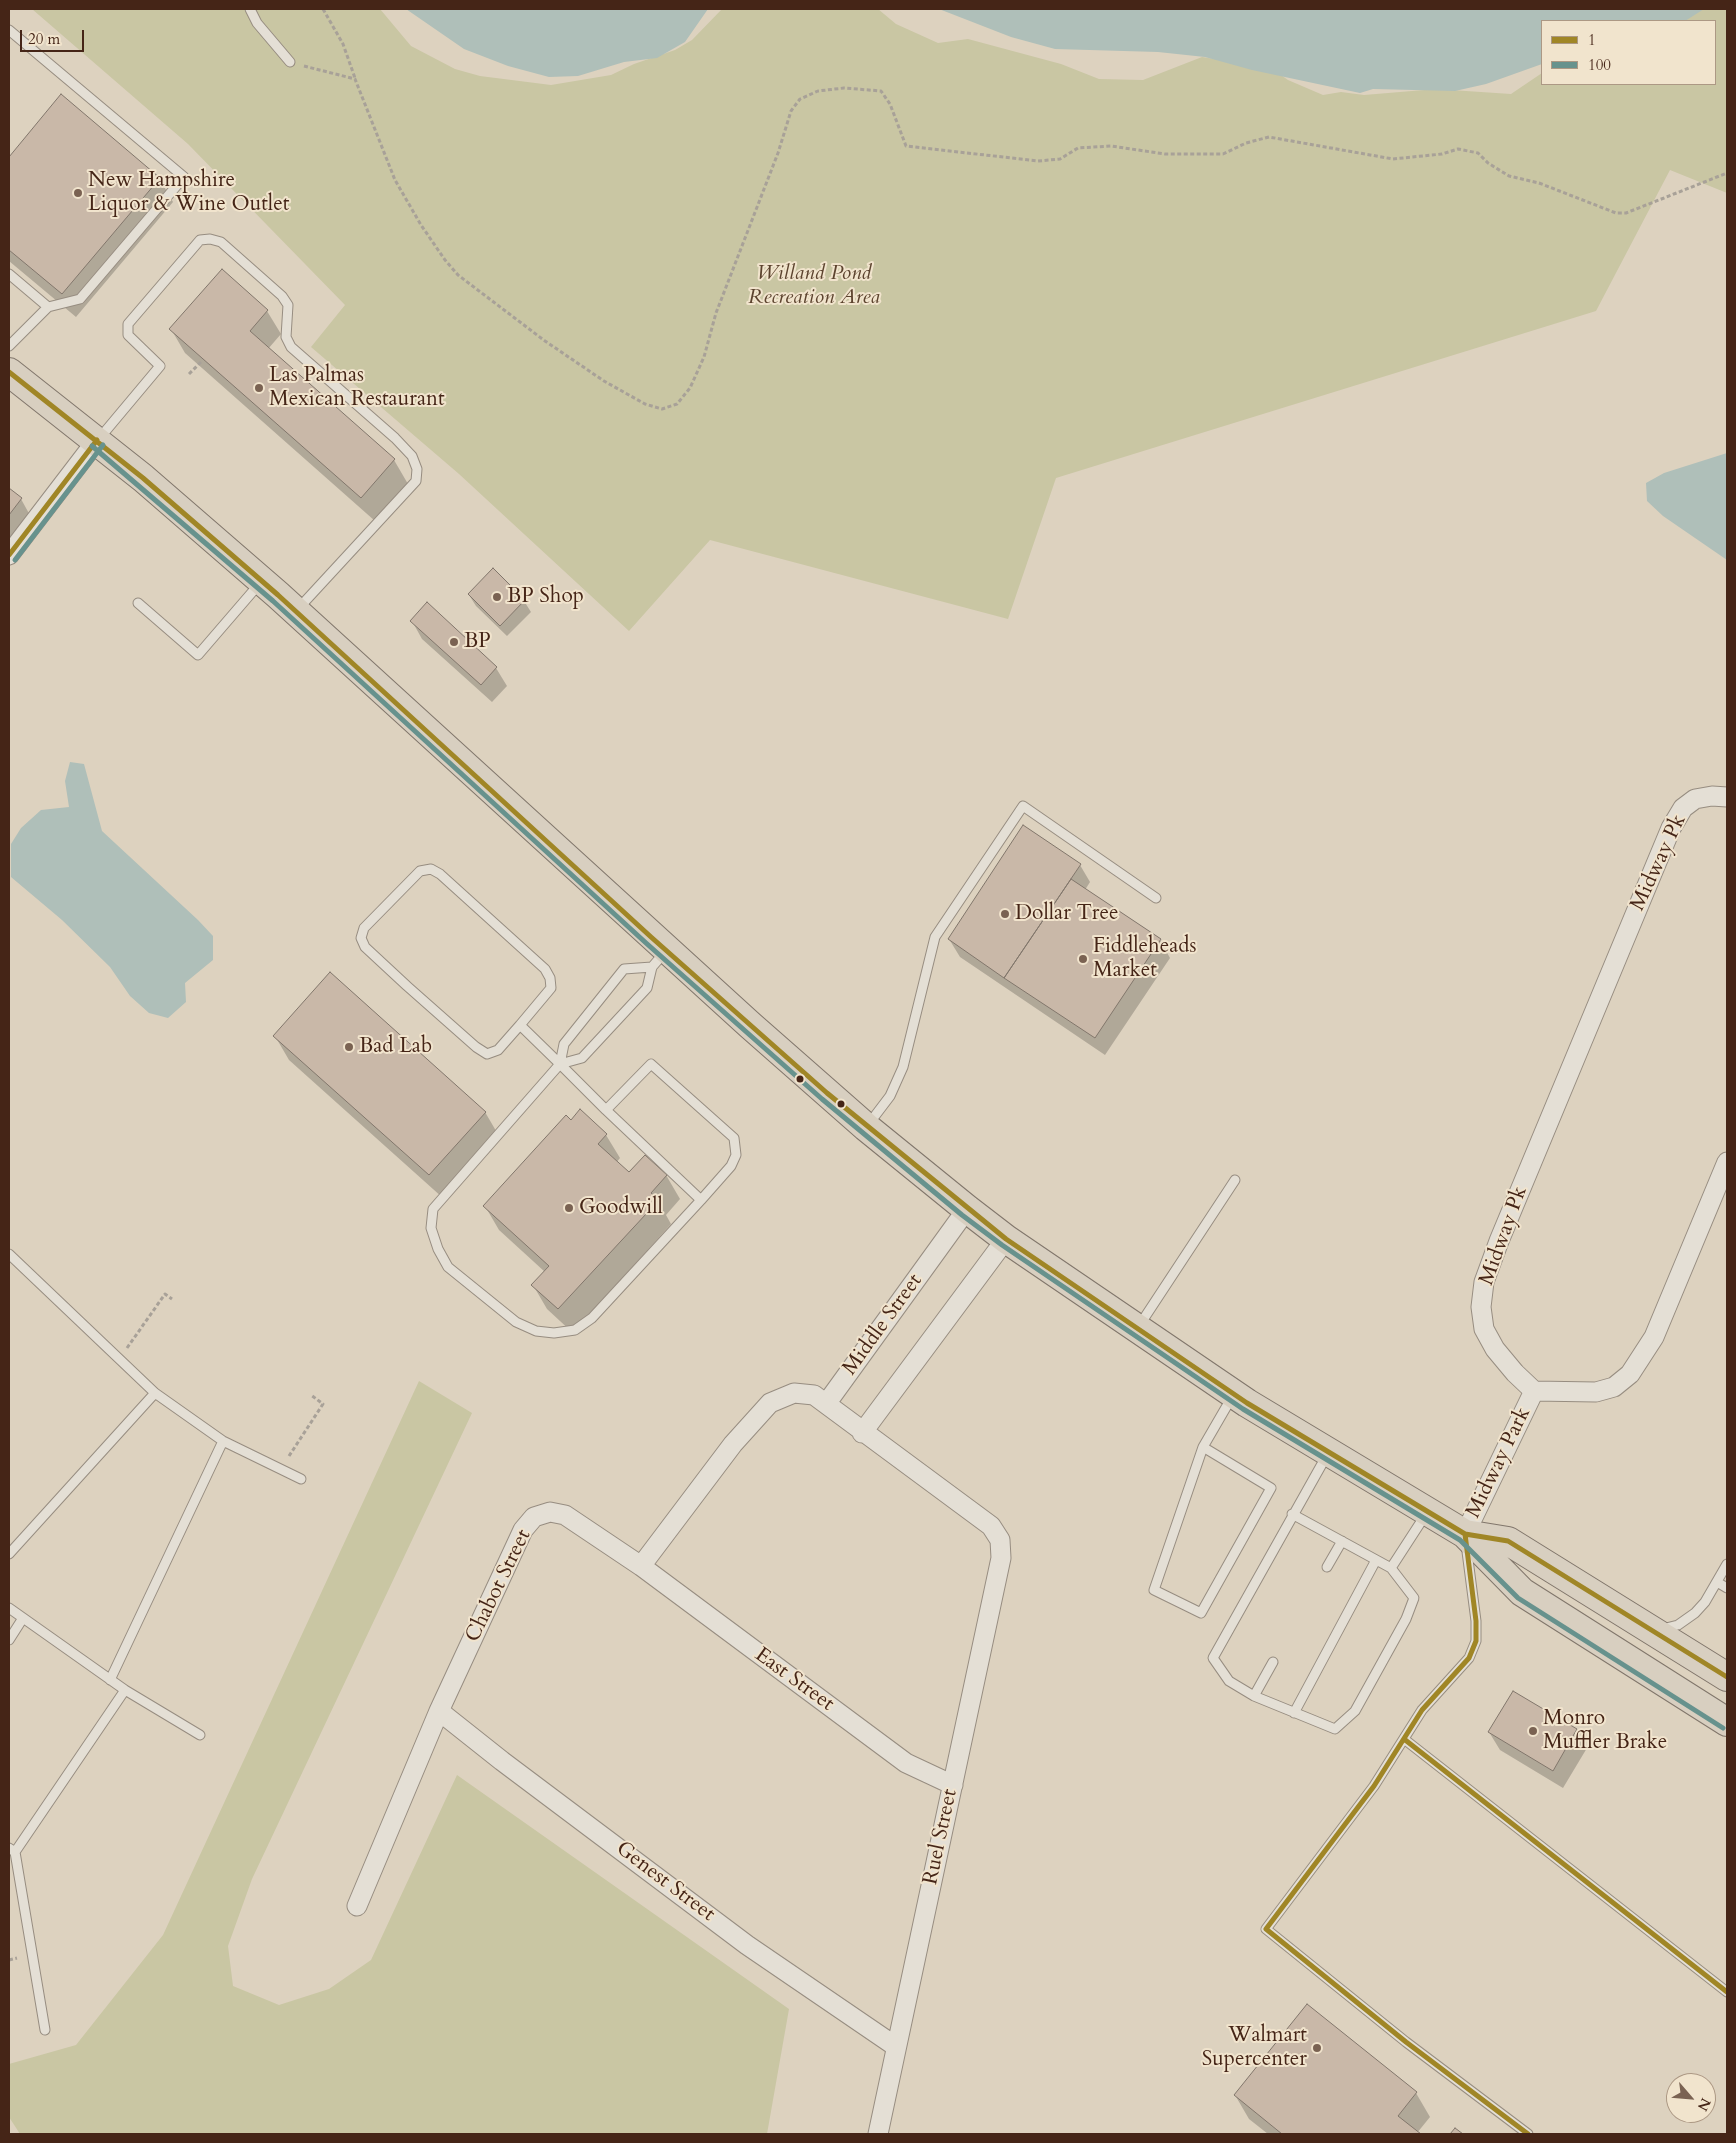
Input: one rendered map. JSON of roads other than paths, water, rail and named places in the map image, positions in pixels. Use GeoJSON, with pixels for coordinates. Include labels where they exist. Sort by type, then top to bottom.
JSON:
{"type":"FeatureCollection","features":[{"type":"Feature","properties":{"kind":"main road"},"geometry":{"type":"LineString","coordinates":[[9,372],[97,440],[262,581],[659,959],[1006,1239],[1233,1394],[1465,1534],[1522,1592],[1727,1722]]}},
{"type":"Feature","properties":{"kind":"main road"},"geometry":{"type":"LineString","coordinates":[[1465,1534],[1508,1541],[1727,1677]]}},
{"type":"Feature","properties":{"kind":"street"},"geometry":{"type":"LineString","coordinates":[[9,555],[97,440]]}},
{"type":"Feature","properties":{"kind":"street","name":"Midway Pk"},"geometry":{"type":"LineString","coordinates":[[1534,1391],[1514,1373],[1495,1349],[1484,1329],[1481,1306],[1484,1282],[1671,828],[1682,808],[1695,799],[1712,796],[1727,797]]}},
{"type":"Feature","properties":{"kind":"street"},"geometry":{"type":"LineString","coordinates":[[1534,1391],[1596,1392],[1614,1386],[1630,1374],[1654,1338],[1727,1162]]}},
{"type":"Feature","properties":{"kind":"street","name":"Middle Street"},"geometry":{"type":"LineString","coordinates":[[826,1404],[968,1209]]}},
{"type":"Feature","properties":{"kind":"street"},"geometry":{"type":"LineString","coordinates":[[641,1566],[733,1444],[770,1403],[794,1393],[814,1395],[862,1433],[1006,1239]]}},
{"type":"Feature","properties":{"kind":"street","name":"Midway Park"},"geometry":{"type":"LineString","coordinates":[[1465,1534],[1534,1391]]}},
{"type":"Feature","properties":{"kind":"street","name":"Ruel Street"},"geometry":{"type":"LineString","coordinates":[[862,1433],[990,1526],[1000,1540],[1000,1558],[878,2134]]}},
{"type":"Feature","properties":{"kind":"street","name":"Chabot Street"},"geometry":{"type":"LineString","coordinates":[[357,1906],[439,1711],[523,1530],[534,1518],[550,1512],[565,1515],[641,1566]]}},
{"type":"Feature","properties":{"kind":"street","name":"East Street"},"geometry":{"type":"LineString","coordinates":[[641,1566],[906,1762],[952,1785]]}},
{"type":"Feature","properties":{"kind":"street","name":"Genest Street"},"geometry":{"type":"LineString","coordinates":[[439,1711],[502,1761],[747,1945],[896,2046]]}},
{"type":"Feature","properties":{"kind":"lane"},"geometry":{"type":"LineString","coordinates":[[250,9],[257,23],[290,62]]}},
{"type":"Feature","properties":{"kind":"lane"},"geometry":{"type":"LineString","coordinates":[[9,30],[184,177],[80,299],[48,307],[9,346]]}},
{"type":"Feature","properties":{"kind":"lane"},"geometry":{"type":"LineString","coordinates":[[97,440],[160,366],[128,336],[128,324],[200,240],[210,239],[221,242],[282,296],[288,305],[286,337],[291,346],[395,438],[412,456],[417,469],[416,481],[296,612]]}},
{"type":"Feature","properties":{"kind":"lane"},"geometry":{"type":"LineString","coordinates":[[9,274],[48,307]]}},
{"type":"Feature","properties":{"kind":"lane"},"geometry":{"type":"LineString","coordinates":[[138,603],[198,655],[262,581]]}},
{"type":"Feature","properties":{"kind":"lane"},"geometry":{"type":"LineString","coordinates":[[866,1127],[890,1096],[903,1067],[935,937],[1023,806],[1156,898]]}},
{"type":"Feature","properties":{"kind":"lane"},"geometry":{"type":"LineString","coordinates":[[420,870],[431,870],[440,874],[545,969],[550,978],[551,988],[520,1025],[498,1050],[487,1054],[365,947],[361,938],[364,928],[420,870]]}},
{"type":"Feature","properties":{"kind":"lane"},"geometry":{"type":"LineString","coordinates":[[560,1064],[582,1058],[647,988],[659,959]]}},
{"type":"Feature","properties":{"kind":"lane"},"geometry":{"type":"LineString","coordinates":[[606,1110],[651,1064],[734,1138],[736,1154],[731,1166],[592,1318],[575,1330],[554,1333],[536,1332],[516,1322],[448,1267],[438,1249],[431,1228],[433,1209],[560,1064],[564,1044],[624,969],[659,959]]}},
{"type":"Feature","properties":{"kind":"lane"},"geometry":{"type":"LineString","coordinates":[[520,1025],[701,1200]]}},
{"type":"Feature","properties":{"kind":"lane"},"geometry":{"type":"LineString","coordinates":[[1137,1328],[1235,1180]]}},
{"type":"Feature","properties":{"kind":"lane"},"geometry":{"type":"LineString","coordinates":[[9,1254],[155,1393],[223,1441],[301,1479]]}},
{"type":"Feature","properties":{"kind":"lane"},"geometry":{"type":"LineString","coordinates":[[9,1554],[155,1393]]}},
{"type":"Feature","properties":{"kind":"lane"},"geometry":{"type":"LineString","coordinates":[[1203,1447],[1271,1488],[1201,1613],[1154,1590],[1203,1447],[1233,1394]]}},
{"type":"Feature","properties":{"kind":"lane"},"geometry":{"type":"LineString","coordinates":[[110,1680],[223,1441]]}},
{"type":"Feature","properties":{"kind":"lane"},"geometry":{"type":"LineString","coordinates":[[1292,1514],[1391,1568],[1414,1598],[1406,1619],[1355,1711],[1335,1729],[1254,1696],[1229,1681],[1213,1658],[1292,1514],[1328,1452]]}},
{"type":"Feature","properties":{"kind":"lane"},"geometry":{"type":"LineString","coordinates":[[1391,1568],[1427,1512]]}},
{"type":"Feature","properties":{"kind":"lane"},"geometry":{"type":"LineString","coordinates":[[1465,1534],[1476,1621],[1476,1641],[1469,1658],[1427,1704],[1374,1786],[1266,1929],[1406,2042],[1528,2134]]}},
{"type":"Feature","properties":{"kind":"lane"},"geometry":{"type":"LineString","coordinates":[[1328,1566],[1342,1541]]}},
{"type":"Feature","properties":{"kind":"lane"},"geometry":{"type":"LineString","coordinates":[[1294,1713],[1376,1560]]}},
{"type":"Feature","properties":{"kind":"lane"},"geometry":{"type":"LineString","coordinates":[[1655,1631],[1678,1625],[1695,1614],[1705,1602],[1727,1564]]}},
{"type":"Feature","properties":{"kind":"lane"},"geometry":{"type":"LineString","coordinates":[[1717,1582],[1727,1588]]}},
{"type":"Feature","properties":{"kind":"lane"},"geometry":{"type":"LineString","coordinates":[[9,1608],[124,1690],[200,1735]]}},
{"type":"Feature","properties":{"kind":"lane"},"geometry":{"type":"LineString","coordinates":[[9,1640],[23,1618]]}},
{"type":"Feature","properties":{"kind":"lane"},"geometry":{"type":"LineString","coordinates":[[1254,1696],[1273,1662]]}},
{"type":"Feature","properties":{"kind":"lane"},"geometry":{"type":"LineString","coordinates":[[46,2030],[12,1850],[124,1690]]}},
{"type":"Feature","properties":{"kind":"lane"},"geometry":{"type":"LineString","coordinates":[[1404,1738],[1727,1992]]}},
{"type":"Feature","properties":{"kind":"place","name":"New Hampshire Liquor & Wine Outlet"},"geometry":{"type":"Point","coordinates":[78,193]}},
{"type":"Feature","properties":{"kind":"place","name":"Las Palmas Mexican Restaurant"},"geometry":{"type":"Point","coordinates":[259,388]}},
{"type":"Feature","properties":{"kind":"place","name":"BP Shop"},"geometry":{"type":"Point","coordinates":[497,597]}},
{"type":"Feature","properties":{"kind":"place","name":"BP"},"geometry":{"type":"Point","coordinates":[454,642]}},
{"type":"Feature","properties":{"kind":"place","name":"Dollar Tree"},"geometry":{"type":"Point","coordinates":[1005,914]}},
{"type":"Feature","properties":{"kind":"place","name":"Fiddleheads Market"},"geometry":{"type":"Point","coordinates":[1083,959]}},
{"type":"Feature","properties":{"kind":"place","name":"Bad Lab"},"geometry":{"type":"Point","coordinates":[349,1047]}},
{"type":"Feature","properties":{"kind":"place","name":"Goodwill"},"geometry":{"type":"Point","coordinates":[569,1208]}},
{"type":"Feature","properties":{"kind":"place","name":"Monro Muffler Brake"},"geometry":{"type":"Point","coordinates":[1533,1731]}},
{"type":"Feature","properties":{"kind":"place","name":"Walmart Supercenter"},"geometry":{"type":"Point","coordinates":[1317,2048]}},
{"type":"Feature","properties":{"kind":"park label","name":"Willand Pond Recreation Area"},"geometry":{"type":"Point","coordinates":[814,286]}}]}
